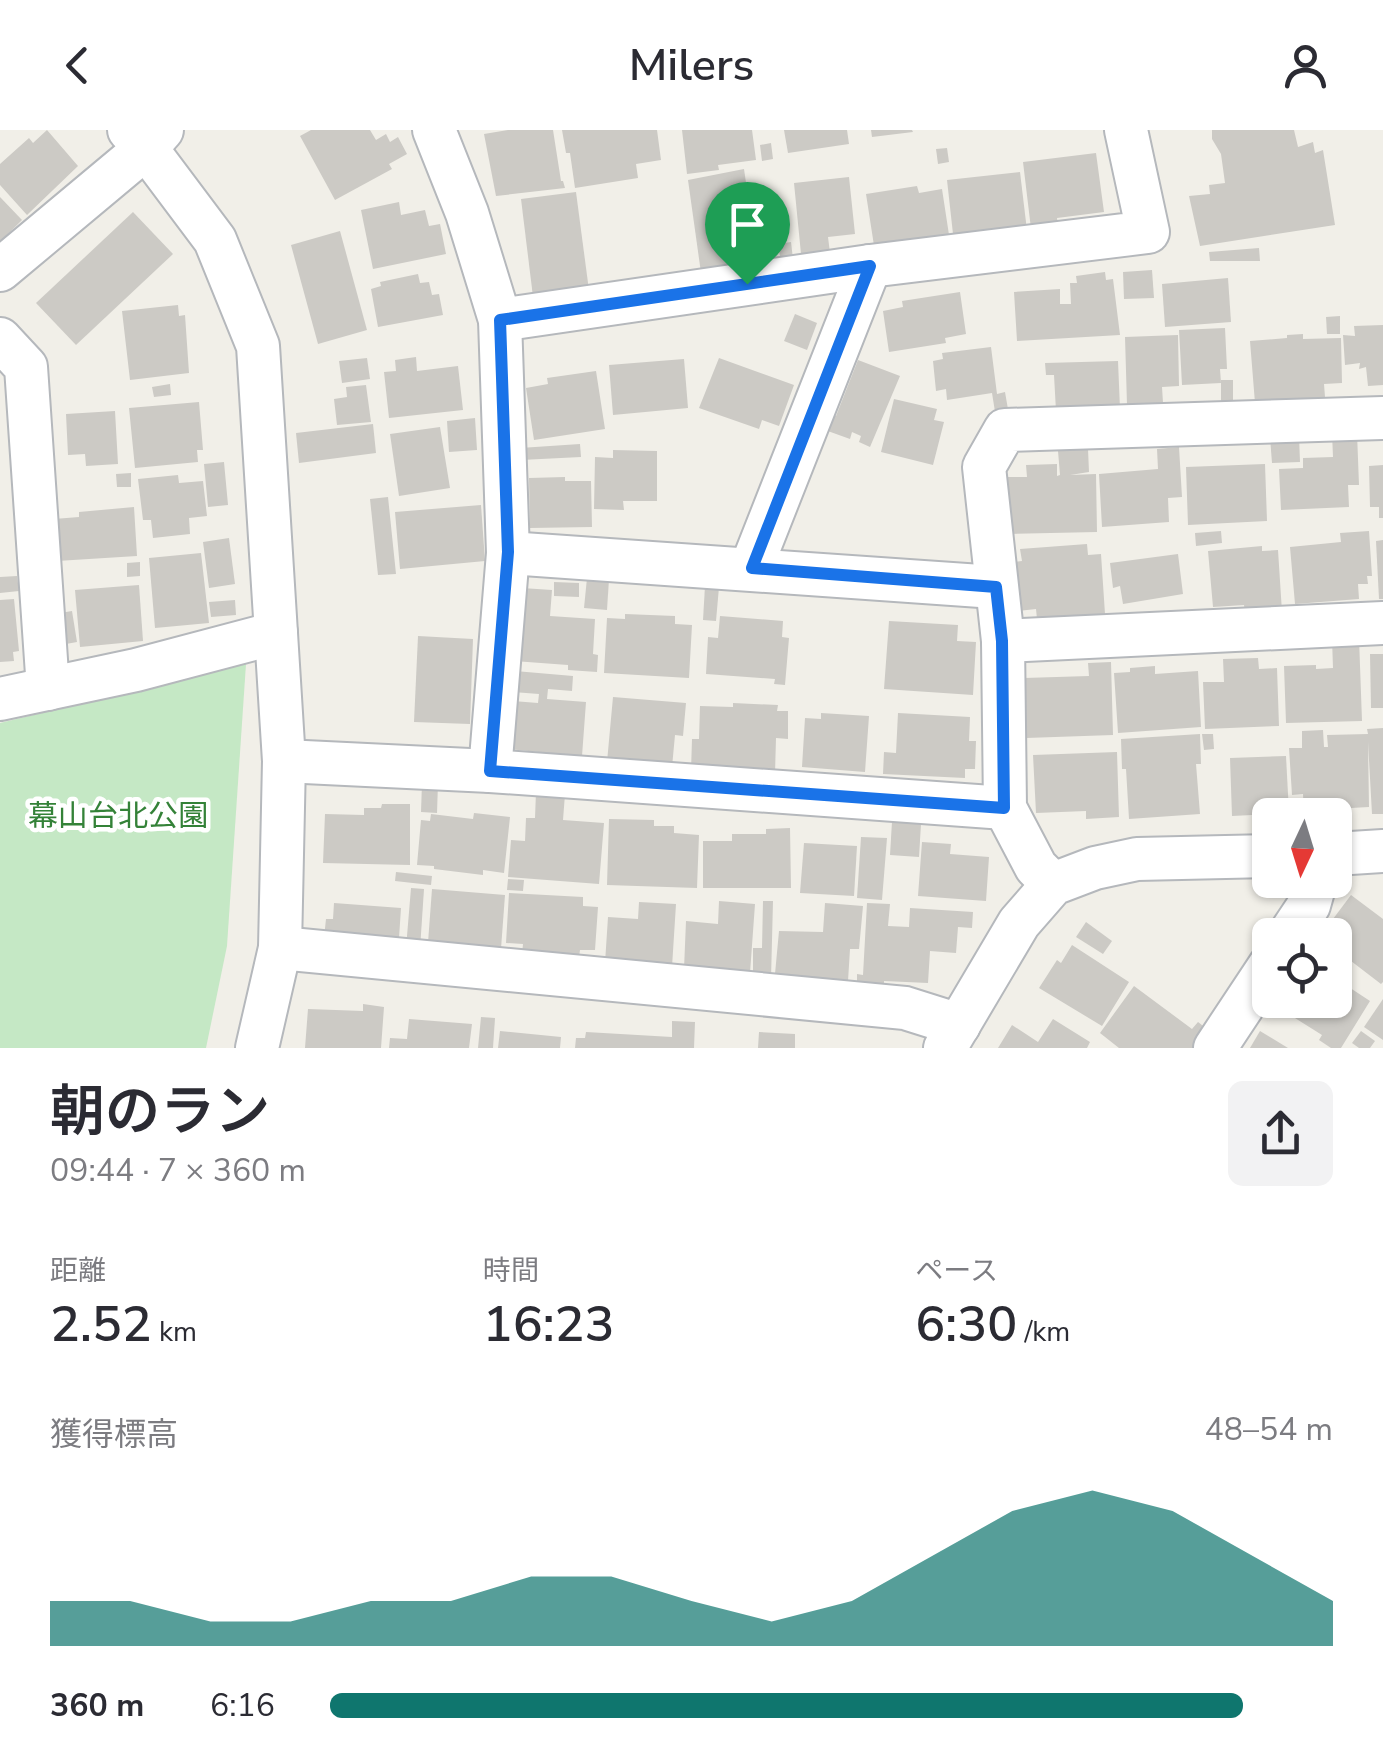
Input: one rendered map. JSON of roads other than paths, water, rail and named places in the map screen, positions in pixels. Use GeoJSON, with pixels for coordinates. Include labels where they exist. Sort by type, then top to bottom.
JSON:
{"type":"FeatureCollection","features":[{"type":"Feature","properties":{"kind":"street"},"geometry":{"type":"LineString","coordinates":[[434,130],[467,213],[500,320],[508,552],[490,771]]}},
{"type":"Feature","properties":{"kind":"street"},"geometry":{"type":"LineString","coordinates":[[500,320],[870,266],[1148,232],[1126,130]]}},
{"type":"Feature","properties":{"kind":"street"},"geometry":{"type":"LineString","coordinates":[[0,270],[146,136],[214,240],[258,346],[284,761],[280,948],[257,1048]]}},
{"type":"Feature","properties":{"kind":"street"},"geometry":{"type":"LineString","coordinates":[[752,568],[870,266]]}},
{"type":"Feature","properties":{"kind":"street"},"geometry":{"type":"LineString","coordinates":[[0,339],[26,367],[48,689]]}},
{"type":"Feature","properties":{"kind":"street"},"geometry":{"type":"LineString","coordinates":[[1053,884],[1036,867],[1004,808],[1002,641],[984,467],[1005,430],[1383,418]]}},
{"type":"Feature","properties":{"kind":"street"},"geometry":{"type":"LineString","coordinates":[[508,552],[996,587]]}},
{"type":"Feature","properties":{"kind":"street"},"geometry":{"type":"LineString","coordinates":[[1002,641],[1383,622]]}},
{"type":"Feature","properties":{"kind":"street"},"geometry":{"type":"LineString","coordinates":[[0,699],[136,670],[276,633]]}},
{"type":"Feature","properties":{"kind":"street"},"geometry":{"type":"LineString","coordinates":[[284,761],[490,771],[1004,808]]}},
{"type":"Feature","properties":{"kind":"street"},"geometry":{"type":"LineString","coordinates":[[1352,853],[1383,851]]}},
{"type":"Feature","properties":{"kind":"street"},"geometry":{"type":"LineString","coordinates":[[280,948],[905,1008],[952,1036],[1019,923],[1053,884],[1095,868],[1138,859],[1252,856]]}},
{"type":"Feature","properties":{"kind":"street"},"geometry":{"type":"LineString","coordinates":[[1216,1048],[1252,992]]}},
{"type":"Feature","properties":{"kind":"park label","name":"幕山台北公園"},"geometry":{"type":"Point","coordinates":[118,816]}}]}
